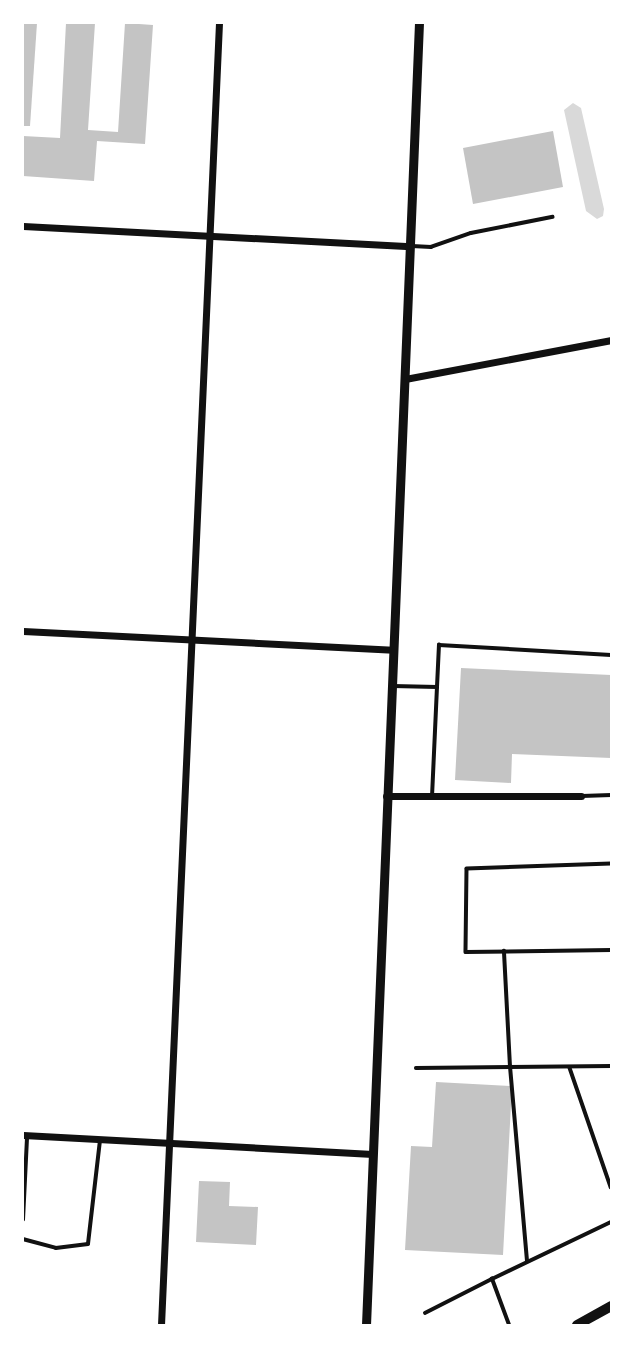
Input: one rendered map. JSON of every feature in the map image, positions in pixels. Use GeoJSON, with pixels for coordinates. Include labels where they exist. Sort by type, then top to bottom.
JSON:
{"type":"FeatureCollection","features":[{"type":"Feature","properties":{"kind":"main road"},"geometry":{"type":"LineString","coordinates":[[577,1325],[611,1306]]}},
{"type":"Feature","properties":{"kind":"street"},"geometry":{"type":"LineString","coordinates":[[161,1325],[219,23]]}},
{"type":"Feature","properties":{"kind":"street"},"geometry":{"type":"LineString","coordinates":[[366,1325],[419,23]]}},
{"type":"Feature","properties":{"kind":"street"},"geometry":{"type":"LineString","coordinates":[[23,226],[410,246]]}},
{"type":"Feature","properties":{"kind":"street"},"geometry":{"type":"LineString","coordinates":[[405,379],[611,340]]}},
{"type":"Feature","properties":{"kind":"street"},"geometry":{"type":"LineString","coordinates":[[23,631],[393,650]]}},
{"type":"Feature","properties":{"kind":"street"},"geometry":{"type":"LineString","coordinates":[[386,796],[581,796]]}},
{"type":"Feature","properties":{"kind":"street"},"geometry":{"type":"LineString","coordinates":[[25,1135],[372,1154]]}},
{"type":"Feature","properties":{"kind":"lane"},"geometry":{"type":"LineString","coordinates":[[410,246],[431,247],[471,233],[552,217]]}},
{"type":"Feature","properties":{"kind":"lane"},"geometry":{"type":"LineString","coordinates":[[432,797],[439,645],[611,656]]}},
{"type":"Feature","properties":{"kind":"lane"},"geometry":{"type":"LineString","coordinates":[[391,686],[437,687]]}},
{"type":"Feature","properties":{"kind":"lane"},"geometry":{"type":"LineString","coordinates":[[581,796],[611,795]]}},
{"type":"Feature","properties":{"kind":"lane"},"geometry":{"type":"LineString","coordinates":[[611,864],[467,869],[466,952],[611,950]]}},
{"type":"Feature","properties":{"kind":"lane"},"geometry":{"type":"LineString","coordinates":[[504,951],[510,1067],[527,1261]]}},
{"type":"Feature","properties":{"kind":"lane"},"geometry":{"type":"LineString","coordinates":[[416,1068],[611,1066]]}},
{"type":"Feature","properties":{"kind":"lane"},"geometry":{"type":"LineString","coordinates":[[570,1068],[611,1187]]}},
{"type":"Feature","properties":{"kind":"lane"},"geometry":{"type":"LineString","coordinates":[[23,1220],[25,1135]]}},
{"type":"Feature","properties":{"kind":"lane"},"geometry":{"type":"LineString","coordinates":[[23,1239],[56,1248],[88,1244],[100,1140]]}},
{"type":"Feature","properties":{"kind":"lane"},"geometry":{"type":"LineString","coordinates":[[425,1312],[611,1222]]}},
{"type":"Feature","properties":{"kind":"lane"},"geometry":{"type":"LineString","coordinates":[[492,1279],[509,1325]]}},
{"type":"Feature","properties":{"kind":"shaded area"},"geometry":{"type":"Polygon","coordinates":[[[573,103],[581,108],[604,209],[603,216],[597,219],[586,211],[564,110],[573,103]]]}},
{"type":"Feature","properties":{"kind":"building"},"geometry":{"type":"Polygon","coordinates":[[[23,23],[37,23],[30,126],[23,126],[23,23]]]}},
{"type":"Feature","properties":{"kind":"building"},"geometry":{"type":"Polygon","coordinates":[[[66,23],[95,23],[88,130],[118,132],[125,23],[153,25],[145,144],[97,141],[94,181],[23,176],[23,136],[60,138],[66,23]]]}},
{"type":"Feature","properties":{"kind":"building"},"geometry":{"type":"Polygon","coordinates":[[[553,131],[563,187],[473,204],[463,148],[553,131]]]}},
{"type":"Feature","properties":{"kind":"building"},"geometry":{"type":"Polygon","coordinates":[[[461,668],[611,675],[611,758],[512,754],[511,783],[455,780],[461,668]]]}},
{"type":"Feature","properties":{"kind":"building"},"geometry":{"type":"Polygon","coordinates":[[[436,1082],[512,1086],[503,1255],[405,1250],[411,1146],[432,1147],[436,1082]]]}},
{"type":"Feature","properties":{"kind":"building"},"geometry":{"type":"Polygon","coordinates":[[[199,1181],[230,1182],[229,1206],[258,1207],[256,1245],[196,1242],[199,1181]]]}}]}
